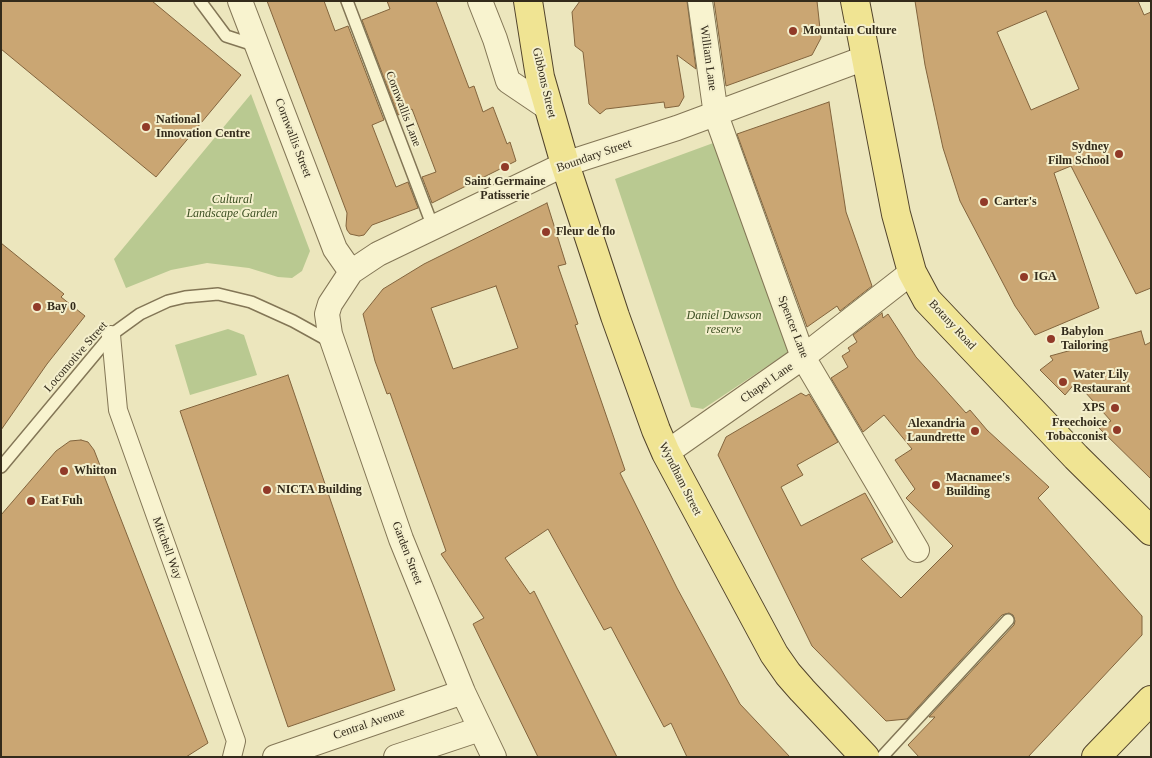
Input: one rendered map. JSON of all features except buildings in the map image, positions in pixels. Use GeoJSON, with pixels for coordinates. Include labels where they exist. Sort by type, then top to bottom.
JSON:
{"type":"FeatureCollection","features":[{"type":"Feature","properties":{"kind":"main road","name":"Gibbons Street"},"geometry":{"type":"LineString","coordinates":[[528,1],[540,76],[565,164]]}},
{"type":"Feature","properties":{"kind":"main road","name":"Botany Road"},"geometry":{"type":"LineString","coordinates":[[855,1],[896,214],[912,272],[927,300],[1076,457],[1151,531]]}},
{"type":"Feature","properties":{"kind":"main road","name":"Wyndham Street"},"geometry":{"type":"LineString","coordinates":[[565,164],[615,316],[656,430],[666,452],[764,638],[779,661],[802,690],[865,757]]}},
{"type":"Feature","properties":{"kind":"main road"},"geometry":{"type":"LineString","coordinates":[[1096,757],[1151,700]]}},
{"type":"Feature","properties":{"kind":"street","name":"Cornwallis Street"},"geometry":{"type":"LineString","coordinates":[[240,1],[335,249],[351,272]]}},
{"type":"Feature","properties":{"kind":"street"},"geometry":{"type":"LineString","coordinates":[[480,1],[495,39],[508,81],[548,108]]}},
{"type":"Feature","properties":{"kind":"street","name":"William Lane"},"geometry":{"type":"LineString","coordinates":[[700,1],[716,115]]}},
{"type":"Feature","properties":{"kind":"street","name":"Boundary Street"},"geometry":{"type":"LineString","coordinates":[[333,343],[328,324],[330,304],[351,272],[378,254],[565,164],[716,115],[866,58]]}},
{"type":"Feature","properties":{"kind":"street","name":"Spencer Lane"},"geometry":{"type":"LineString","coordinates":[[716,115],[803,357],[917,550]]}},
{"type":"Feature","properties":{"kind":"street","name":"Chapel Lane"},"geometry":{"type":"LineString","coordinates":[[666,452],[803,357],[912,272]]}},
{"type":"Feature","properties":{"kind":"street","name":"Mitchell Way"},"geometry":{"type":"LineString","coordinates":[[110,335],[118,410],[236,741],[232,757]]}},
{"type":"Feature","properties":{"kind":"street","name":"Garden Street"},"geometry":{"type":"LineString","coordinates":[[333,343],[401,539],[463,692],[494,757]]}},
{"type":"Feature","properties":{"kind":"street","name":"Central Avenue"},"geometry":{"type":"LineString","coordinates":[[275,757],[463,692]]}},
{"type":"Feature","properties":{"kind":"street"},"geometry":{"type":"LineString","coordinates":[[396,757],[480,729]]}},
{"type":"Feature","properties":{"kind":"lane"},"geometry":{"type":"LineString","coordinates":[[200,1],[226,36],[258,47]]}},
{"type":"Feature","properties":{"kind":"lane","name":"Cornwallis Lane"},"geometry":{"type":"LineString","coordinates":[[347,1],[433,227]]}},
{"type":"Feature","properties":{"kind":"lane","name":"Locomotive Street"},"geometry":{"type":"LineString","coordinates":[[1,467],[110,335],[140,314],[168,301],[185,297],[218,294],[251,302],[293,321],[333,343]]}},
{"type":"Feature","properties":{"kind":"lane"},"geometry":{"type":"LineString","coordinates":[[882,757],[1008,620]]}},
{"type":"Feature","properties":{"kind":"green space","name":"Cultural Landscape Garden"},"geometry":{"type":"Polygon","coordinates":[[[251,94],[310,251],[302,271],[292,278],[278,277],[249,268],[207,263],[171,270],[126,288],[114,259],[251,94]]]}},
{"type":"Feature","properties":{"kind":"green space","name":"Daniel Dawson reserve"},"geometry":{"type":"Polygon","coordinates":[[[716,142],[792,339],[787,353],[703,409],[691,407],[615,179],[716,142]]]}},
{"type":"Feature","properties":{"kind":"green space"},"geometry":{"type":"Polygon","coordinates":[[[228,329],[244,335],[257,375],[190,395],[175,345],[228,329]]]}},
{"type":"Feature","properties":{"kind":"place","name":"Mountain Culture"},"geometry":{"type":"Point","coordinates":[793,31]}},
{"type":"Feature","properties":{"kind":"place","name":"National Innovation Centre"},"geometry":{"type":"Point","coordinates":[146,127]}},
{"type":"Feature","properties":{"kind":"place","name":"Sydney Film School"},"geometry":{"type":"Point","coordinates":[1119,154]}},
{"type":"Feature","properties":{"kind":"place","name":"Saint Germaine Patisserie"},"geometry":{"type":"Point","coordinates":[505,167]}},
{"type":"Feature","properties":{"kind":"place","name":"Carter's"},"geometry":{"type":"Point","coordinates":[984,202]}},
{"type":"Feature","properties":{"kind":"place","name":"Fleur de flo"},"geometry":{"type":"Point","coordinates":[546,232]}},
{"type":"Feature","properties":{"kind":"place","name":"IGA"},"geometry":{"type":"Point","coordinates":[1024,277]}},
{"type":"Feature","properties":{"kind":"place","name":"Bay 0"},"geometry":{"type":"Point","coordinates":[37,307]}},
{"type":"Feature","properties":{"kind":"place","name":"Babylon Tailoring"},"geometry":{"type":"Point","coordinates":[1051,339]}},
{"type":"Feature","properties":{"kind":"place","name":"Water Lily Restaurant"},"geometry":{"type":"Point","coordinates":[1063,382]}},
{"type":"Feature","properties":{"kind":"place","name":"XPS"},"geometry":{"type":"Point","coordinates":[1115,408]}},
{"type":"Feature","properties":{"kind":"place","name":"Freechoice Tobacconist"},"geometry":{"type":"Point","coordinates":[1117,430]}},
{"type":"Feature","properties":{"kind":"place","name":"Alexandria Laundrette"},"geometry":{"type":"Point","coordinates":[975,431]}},
{"type":"Feature","properties":{"kind":"place","name":"Whitton"},"geometry":{"type":"Point","coordinates":[64,471]}},
{"type":"Feature","properties":{"kind":"place","name":"Macnamee's Building"},"geometry":{"type":"Point","coordinates":[936,485]}},
{"type":"Feature","properties":{"kind":"place","name":"NICTA Building"},"geometry":{"type":"Point","coordinates":[267,490]}},
{"type":"Feature","properties":{"kind":"place","name":"Eat Fuh"},"geometry":{"type":"Point","coordinates":[31,501]}}]}
